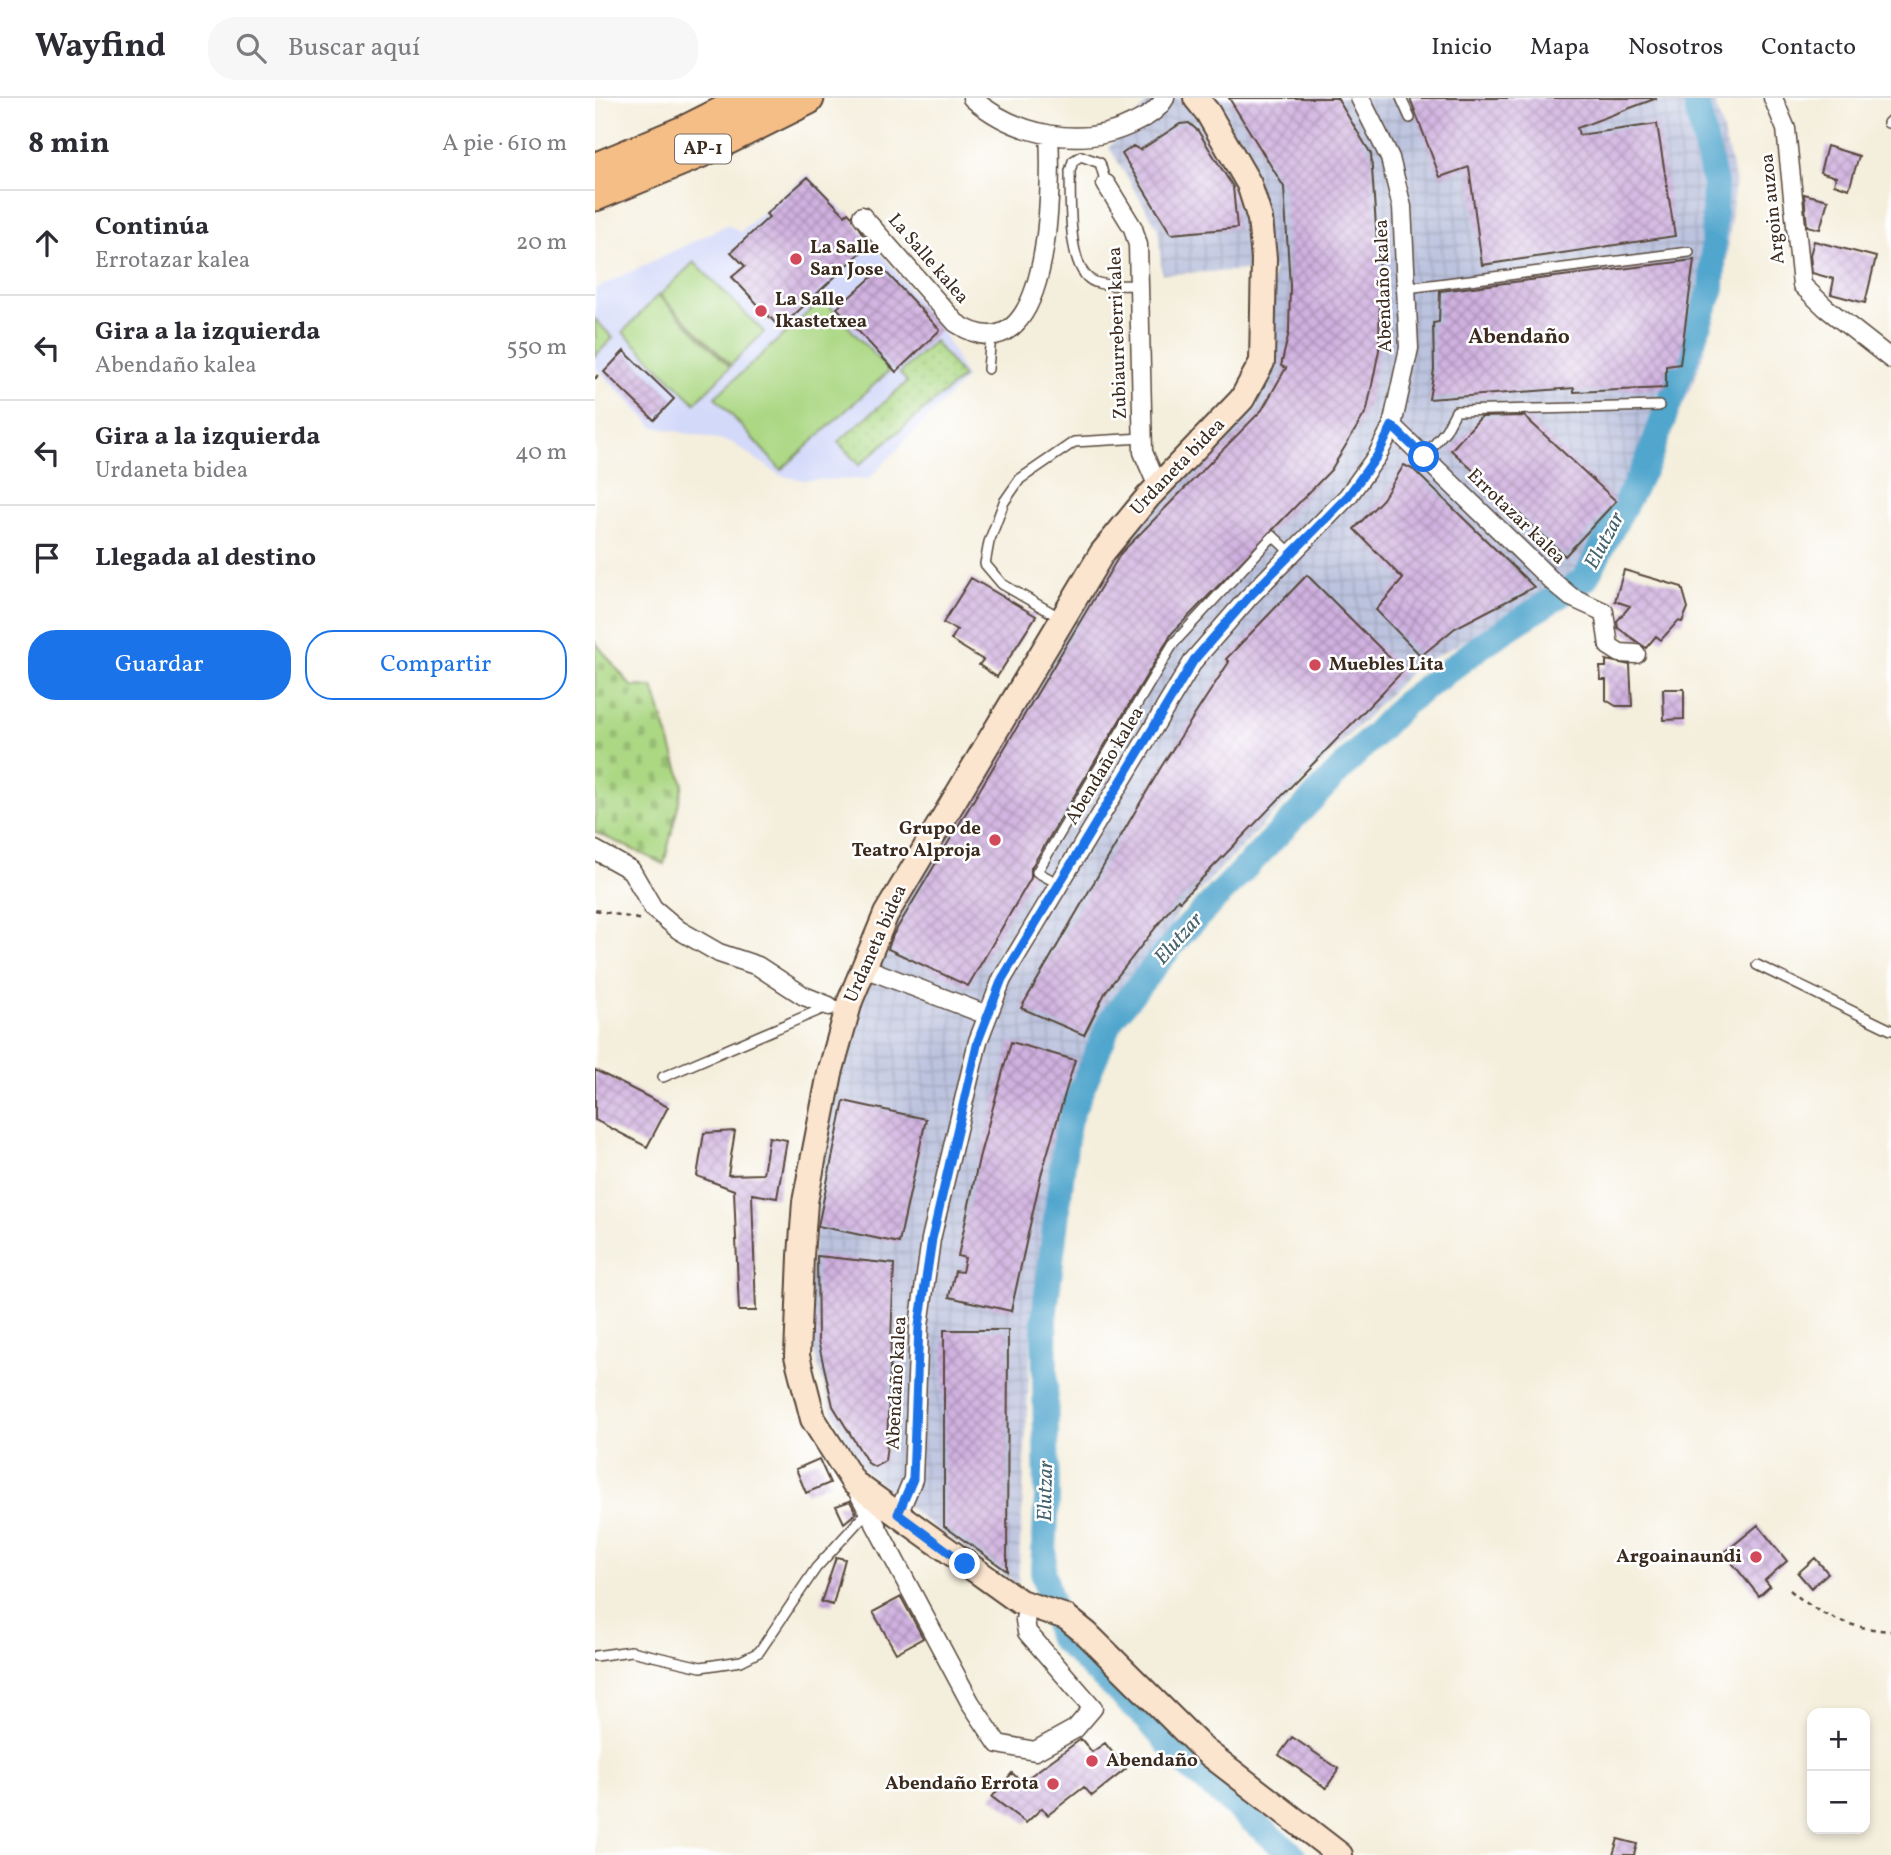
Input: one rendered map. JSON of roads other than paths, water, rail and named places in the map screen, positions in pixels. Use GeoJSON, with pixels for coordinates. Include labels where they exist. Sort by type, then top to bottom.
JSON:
{"type":"FeatureCollection","features":[{"type":"Feature","properties":{"kind":"highway","name":"AP-1"},"geometry":{"type":"LineString","coordinates":[[595,170],[687,132],[754,98]]}},
{"type":"Feature","properties":{"kind":"highway","name":"AP-1"},"geometry":{"type":"LineString","coordinates":[[595,194],[702,150],[807,98]]}},
{"type":"Feature","properties":{"kind":"street"},"geometry":{"type":"LineString","coordinates":[[972,98],[991,112],[1049,135],[1097,136],[1143,119],[1165,98]]}},
{"type":"Feature","properties":{"kind":"street","name":"Urdaneta bidea"},"geometry":{"type":"LineString","coordinates":[[1196,98],[1235,158],[1255,200],[1263,239],[1265,336],[1262,362],[1242,399],[1157,487],[1102,553],[892,902],[862,967],[838,1008],[830,1073],[805,1202],[797,1356],[813,1419],[854,1483],[1032,1607],[1066,1617],[1087,1634],[1204,1750],[1339,1855]]}},
{"type":"Feature","properties":{"kind":"street","name":"Abendaño kalea"},"geometry":{"type":"LineString","coordinates":[[898,1514],[913,1479],[919,1326],[932,1239],[957,1122],[987,1015],[1002,979],[1194,660],[1208,641],[1348,496],[1377,456],[1392,426],[1409,348],[1402,207],[1389,158],[1360,98]]}},
{"type":"Feature","properties":{"kind":"street","name":"Argoin auzoa"},"geometry":{"type":"LineString","coordinates":[[1773,98],[1786,129],[1802,285],[1826,308],[1891,359]]}},
{"type":"Feature","properties":{"kind":"street"},"geometry":{"type":"LineString","coordinates":[[991,335],[1007,331],[1024,314],[1038,279],[1047,235],[1049,135]]}},
{"type":"Feature","properties":{"kind":"street","name":"Zubiaurreberri kalea"},"geometry":{"type":"LineString","coordinates":[[1106,184],[1133,228],[1138,245],[1143,452],[1157,487]]}},
{"type":"Feature","properties":{"kind":"street","name":"La Salle kalea"},"geometry":{"type":"LineString","coordinates":[[862,216],[956,323],[970,331],[991,335]]}},
{"type":"Feature","properties":{"kind":"street","name":"Errotazar kalea"},"geometry":{"type":"LineString","coordinates":[[1392,426],[1570,597],[1604,612],[1609,646],[1620,653],[1636,654]]}},
{"type":"Feature","properties":{"kind":"street"},"geometry":{"type":"LineString","coordinates":[[595,850],[631,870],[653,908],[667,922],[719,953],[758,966],[804,996],[838,1008]]}},
{"type":"Feature","properties":{"kind":"street"},"geometry":{"type":"LineString","coordinates":[[862,967],[987,1015]]}},
{"type":"Feature","properties":{"kind":"street"},"geometry":{"type":"LineString","coordinates":[[854,1483],[970,1702],[998,1744],[1035,1751],[1075,1729],[1093,1708],[1027,1632],[1025,1620],[1032,1607]]}},
{"type":"Feature","properties":{"kind":"lane"},"geometry":{"type":"LineString","coordinates":[[1401,98],[1411,118]]}},
{"type":"Feature","properties":{"kind":"lane"},"geometry":{"type":"LineString","coordinates":[[1106,184],[1100,163],[1081,156],[1073,161],[1070,171],[1075,258],[1082,273],[1092,282],[1138,285]]}},
{"type":"Feature","properties":{"kind":"lane"},"geometry":{"type":"LineString","coordinates":[[1407,288],[1689,252]]}},
{"type":"Feature","properties":{"kind":"lane"},"geometry":{"type":"LineString","coordinates":[[988,369],[991,335]]}},
{"type":"Feature","properties":{"kind":"lane"},"geometry":{"type":"LineString","coordinates":[[1424,457],[1446,430],[1457,411],[1659,406]]}},
{"type":"Feature","properties":{"kind":"lane"},"geometry":{"type":"LineString","coordinates":[[1061,618],[1002,584],[985,565],[989,542],[1004,502],[1020,479],[1074,442],[1143,438]]}},
{"type":"Feature","properties":{"kind":"lane"},"geometry":{"type":"LineString","coordinates":[[1059,884],[1037,872],[1173,644],[1273,537],[1292,554]]}},
{"type":"Feature","properties":{"kind":"lane"},"geometry":{"type":"LineString","coordinates":[[1757,965],[1891,1030]]}},
{"type":"Feature","properties":{"kind":"lane"},"geometry":{"type":"LineString","coordinates":[[663,1077],[838,1008]]}},
{"type":"Feature","properties":{"kind":"lane"},"geometry":{"type":"LineString","coordinates":[[595,1656],[631,1651],[701,1667],[741,1661],[759,1652],[816,1568],[868,1511]]}},
{"type":"Feature","properties":{"kind":"waterway","name":"Elutzar"},"geometry":{"type":"LineString","coordinates":[[1293,1855],[1189,1767],[1147,1719],[1059,1636],[1043,1571],[1047,1497],[1044,1319],[1068,1121],[1112,1018],[1181,934],[1405,703],[1485,643],[1585,579],[1647,463],[1712,288],[1715,184],[1695,98]]}},
{"type":"Feature","properties":{"kind":"place","name":"La Salle San Jose"},"geometry":{"type":"Point","coordinates":[796,259]}},
{"type":"Feature","properties":{"kind":"place","name":"La Salle Ikastetxea"},"geometry":{"type":"Point","coordinates":[761,311]}},
{"type":"Feature","properties":{"kind":"place","name":"Muebles Lita"},"geometry":{"type":"Point","coordinates":[1315,665]}},
{"type":"Feature","properties":{"kind":"place","name":"Grupo de Teatro Alproja"},"geometry":{"type":"Point","coordinates":[995,840]}},
{"type":"Feature","properties":{"kind":"place","name":"Argoainaundi"},"geometry":{"type":"Point","coordinates":[1756,1557]}},
{"type":"Feature","properties":{"kind":"place","name":"Abendaño"},"geometry":{"type":"Point","coordinates":[1092,1761]}},
{"type":"Feature","properties":{"kind":"place","name":"Abendaño Errota"},"geometry":{"type":"Point","coordinates":[1053,1784]}},
{"type":"Feature","properties":{"kind":"district","name":"Abendaño"},"geometry":{"type":"Point","coordinates":[1519,337]}}]}
